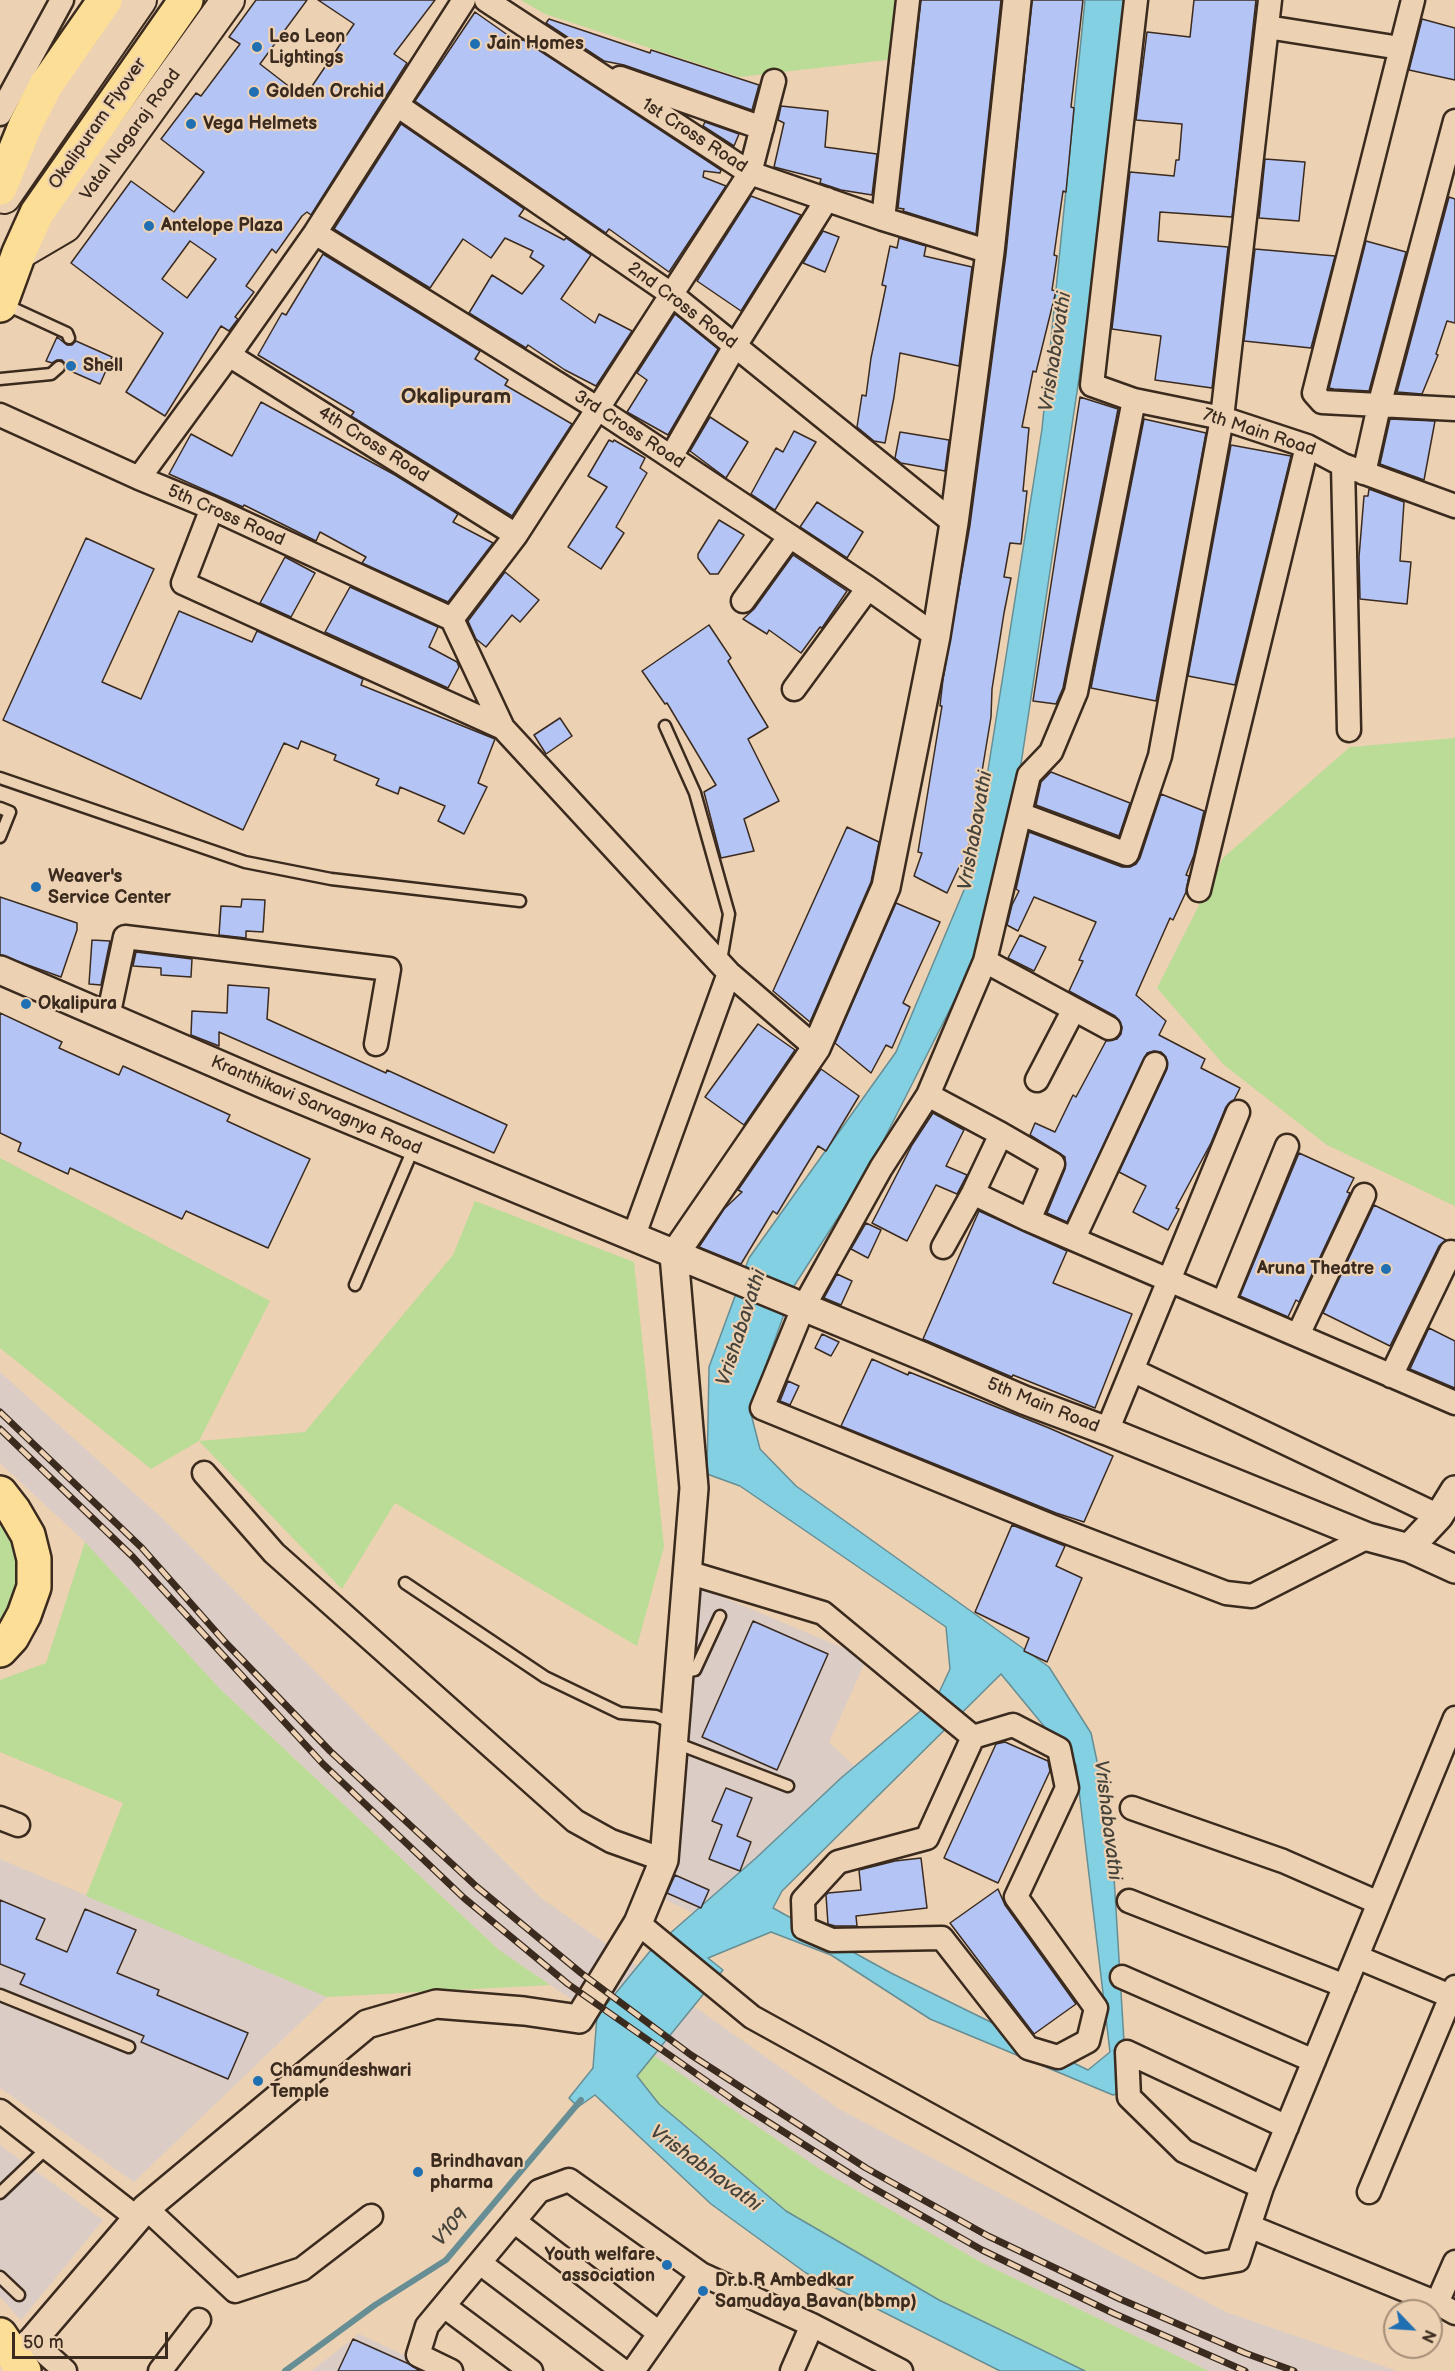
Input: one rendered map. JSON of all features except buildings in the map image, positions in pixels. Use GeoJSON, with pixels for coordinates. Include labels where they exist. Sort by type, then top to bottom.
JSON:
{"type":"FeatureCollection","features":[{"type":"Feature","properties":{"kind":"main road"},"geometry":{"type":"LineString","coordinates":[[0,188],[26,124],[46,85],[105,0]]}},
{"type":"Feature","properties":{"kind":"main road"},"geometry":{"type":"LineString","coordinates":[[0,202],[140,0]]}},
{"type":"Feature","properties":{"kind":"main road","name":"Okalipuram Flyover"},"geometry":{"type":"LineString","coordinates":[[0,304],[18,253],[37,213],[186,0]]}},
{"type":"Feature","properties":{"kind":"main road","name":"Vatal Nagaraj Road"},"geometry":{"type":"LineString","coordinates":[[18,253],[65,226],[228,0]]}},
{"type":"Feature","properties":{"kind":"main road"},"geometry":{"type":"LineString","coordinates":[[0,1493],[14,1510],[28,1535],[34,1559],[34,1587],[24,1615],[12,1637],[0,1650]]}},
{"type":"Feature","properties":{"kind":"street"},"geometry":{"type":"LineString","coordinates":[[0,114],[62,0]]}},
{"type":"Feature","properties":{"kind":"street"},"geometry":{"type":"LineString","coordinates":[[139,478],[315,233],[464,0]]}},
{"type":"Feature","properties":{"kind":"street","name":"1st Cross Road"},"geometry":{"type":"LineString","coordinates":[[486,0],[750,173],[990,252]]}},
{"type":"Feature","properties":{"kind":"street"},"geometry":{"type":"LineString","coordinates":[[884,219],[908,0]]}},
{"type":"Feature","properties":{"kind":"street"},"geometry":{"type":"LineString","coordinates":[[64,2371],[14,2354],[142,2213],[367,2024],[436,2004],[525,2011],[579,2019],[638,1923],[664,1860],[694,1488],[674,1255],[816,1048],[886,887],[936,636],[954,523],[990,252],[1017,0]]}},
{"type":"Feature","properties":{"kind":"street","name":"7th Main Road"},"geometry":{"type":"LineString","coordinates":[[1136,0],[1092,385],[1134,400],[1222,418],[1307,446],[1343,465],[1455,506]]}},
{"type":"Feature","properties":{"kind":"street"},"geometry":{"type":"LineString","coordinates":[[1020,814],[1127,854],[1160,756],[1222,418],[1270,0]]}},
{"type":"Feature","properties":{"kind":"street"},"geometry":{"type":"LineString","coordinates":[[1413,0],[1314,393],[1322,402],[1455,409]]}},
{"type":"Feature","properties":{"kind":"street"},"geometry":{"type":"LineString","coordinates":[[1267,27],[1400,48]]}},
{"type":"Feature","properties":{"kind":"street"},"geometry":{"type":"LineString","coordinates":[[587,66],[762,128]]}},
{"type":"Feature","properties":{"kind":"street"},"geometry":{"type":"LineString","coordinates":[[774,81],[750,173],[516,535],[452,619],[503,728],[723,967],[816,1048]]}},
{"type":"Feature","properties":{"kind":"street","name":"2nd Cross Road"},"geometry":{"type":"LineString","coordinates":[[397,105],[671,294],[954,523]]}},
{"type":"Feature","properties":{"kind":"street"},"geometry":{"type":"LineString","coordinates":[[1364,473],[1379,406],[1455,121]]}},
{"type":"Feature","properties":{"kind":"street"},"geometry":{"type":"LineString","coordinates":[[671,457],[735,346],[827,200]]}},
{"type":"Feature","properties":{"kind":"street","name":"3rd Cross Road"},"geometry":{"type":"LineString","coordinates":[[315,233],[597,408],[868,588],[936,636]]}},
{"type":"Feature","properties":{"kind":"street","name":"4th Cross Road"},"geometry":{"type":"LineString","coordinates":[[229,355],[516,535]]}},
{"type":"Feature","properties":{"kind":"street"},"geometry":{"type":"LineString","coordinates":[[1134,400],[1076,692],[1051,752],[1029,775],[985,961],[928,1095],[881,1168],[803,1308],[762,1408],[1019,1513],[1226,1593],[1252,1596],[1368,1537]]}},
{"type":"Feature","properties":{"kind":"street","name":"5th Cross Road"},"geometry":{"type":"LineString","coordinates":[[0,415],[139,478],[212,508],[452,619]]}},
{"type":"Feature","properties":{"kind":"street"},"geometry":{"type":"LineString","coordinates":[[1199,890],[1307,446]]}},
{"type":"Feature","properties":{"kind":"street"},"geometry":{"type":"LineString","coordinates":[[1343,465],[1349,730]]}},
{"type":"Feature","properties":{"kind":"street"},"geometry":{"type":"LineString","coordinates":[[212,508],[183,583],[503,728]]}},
{"type":"Feature","properties":{"kind":"street"},"geometry":{"type":"LineString","coordinates":[[743,601],[790,536]]}},
{"type":"Feature","properties":{"kind":"street"},"geometry":{"type":"LineString","coordinates":[[794,689],[868,588]]}},
{"type":"Feature","properties":{"kind":"street"},"geometry":{"type":"LineString","coordinates":[[108,1017],[125,938],[388,969],[376,1044]]}},
{"type":"Feature","properties":{"kind":"street"},"geometry":{"type":"LineString","coordinates":[[985,961],[1109,1028]]}},
{"type":"Feature","properties":{"kind":"street"},"geometry":{"type":"LineString","coordinates":[[633,1238],[723,967]]}},
{"type":"Feature","properties":{"kind":"street","name":"Kranthikavi Sarvagnya Road"},"geometry":{"type":"LineString","coordinates":[[0,970],[633,1238]]}},
{"type":"Feature","properties":{"kind":"street"},"geometry":{"type":"LineString","coordinates":[[1037,1080],[1074,1009]]}},
{"type":"Feature","properties":{"kind":"street"},"geometry":{"type":"LineString","coordinates":[[1074,1238],[1155,1064]]}},
{"type":"Feature","properties":{"kind":"street"},"geometry":{"type":"LineString","coordinates":[[928,1095],[1053,1164],[1029,1220]]}},
{"type":"Feature","properties":{"kind":"street"},"geometry":{"type":"LineString","coordinates":[[1107,1431],[1239,1112]]}},
{"type":"Feature","properties":{"kind":"street"},"geometry":{"type":"LineString","coordinates":[[943,1246],[973,1193],[1001,1134]]}},
{"type":"Feature","properties":{"kind":"street"},"geometry":{"type":"LineString","coordinates":[[1223,1303],[1287,1146]]}},
{"type":"Feature","properties":{"kind":"street"},"geometry":{"type":"LineString","coordinates":[[973,1193],[1029,1220],[1455,1403]]}},
{"type":"Feature","properties":{"kind":"street"},"geometry":{"type":"LineString","coordinates":[[1298,1335],[1364,1195]]}},
{"type":"Feature","properties":{"kind":"street","name":"5th Main Road"},"geometry":{"type":"LineString","coordinates":[[633,1238],[1024,1400],[1107,1431],[1368,1537],[1409,1548],[1455,1569]]}},
{"type":"Feature","properties":{"kind":"street"},"geometry":{"type":"LineString","coordinates":[[1391,1376],[1450,1252]]}},
{"type":"Feature","properties":{"kind":"street"},"geometry":{"type":"LineString","coordinates":[[1132,1370],[1439,1516]]}},
{"type":"Feature","properties":{"kind":"street"},"geometry":{"type":"LineString","coordinates":[[204,1473],[274,1553],[575,1821],[611,1841],[664,1860]]}},
{"type":"Feature","properties":{"kind":"street"},"geometry":{"type":"LineString","coordinates":[[1409,1548],[1439,1516],[1455,1490]]}},
{"type":"Feature","properties":{"kind":"street"},"geometry":{"type":"LineString","coordinates":[[687,1572],[824,1613],[973,1737]]}},
{"type":"Feature","properties":{"kind":"street"},"geometry":{"type":"LineString","coordinates":[[638,1923],[752,2017],[1203,2266],[1238,2260],[1262,2187],[1379,1903],[1449,1750],[1455,1718]]}},
{"type":"Feature","properties":{"kind":"street"},"geometry":{"type":"LineString","coordinates":[[1013,1725],[1059,1749],[1068,1788],[1016,1897],[1096,2008],[1088,2041],[1058,2057],[1028,2048],[942,1938],[832,1940],[804,1928],[803,1900],[838,1862],[927,1838],[973,1737],[1013,1725]]}},
{"type":"Feature","properties":{"kind":"street"},"geometry":{"type":"LineString","coordinates":[[1131,1808],[1283,1861],[1379,1903]]}},
{"type":"Feature","properties":{"kind":"street"},"geometry":{"type":"LineString","coordinates":[[1129,1901],[1345,1986]]}},
{"type":"Feature","properties":{"kind":"street"},"geometry":{"type":"LineString","coordinates":[[1357,1957],[1454,1994],[1369,2192]]}},
{"type":"Feature","properties":{"kind":"street"},"geometry":{"type":"LineString","coordinates":[[1122,1977],[1314,2061]]}},
{"type":"Feature","properties":{"kind":"street"},"geometry":{"type":"LineString","coordinates":[[1262,2187],[1184,2151],[1129,2097],[1127,2052],[1287,2127]]}},
{"type":"Feature","properties":{"kind":"street"},"geometry":{"type":"LineString","coordinates":[[0,2111],[47,2148],[142,2213],[235,2291],[302,2269],[371,2216]]}},
{"type":"Feature","properties":{"kind":"street"},"geometry":{"type":"LineString","coordinates":[[451,2371],[418,2355],[428,2326],[539,2191],[569,2180],[701,2274],[813,2325],[901,2371]]}},
{"type":"Feature","properties":{"kind":"street"},"geometry":{"type":"LineString","coordinates":[[514,2221],[659,2333]]}},
{"type":"Feature","properties":{"kind":"street"},"geometry":{"type":"LineString","coordinates":[[1249,2226],[1446,2308],[1455,2262]]}},
{"type":"Feature","properties":{"kind":"street"},"geometry":{"type":"LineString","coordinates":[[480,2263],[624,2371]]}},
{"type":"Feature","properties":{"kind":"street"},"geometry":{"type":"LineString","coordinates":[[633,2371],[701,2274]]}},
{"type":"Feature","properties":{"kind":"street"},"geometry":{"type":"LineString","coordinates":[[444,2306],[531,2371]]}},
{"type":"Feature","properties":{"kind":"street"},"geometry":{"type":"LineString","coordinates":[[160,2371],[199,2320]]}},
{"type":"Feature","properties":{"kind":"street"},"geometry":{"type":"LineString","coordinates":[[792,2371],[813,2325]]}},
{"type":"Feature","properties":{"kind":"lane"},"geometry":{"type":"LineString","coordinates":[[0,304],[67,333],[69,338]]}},
{"type":"Feature","properties":{"kind":"lane"},"geometry":{"type":"LineString","coordinates":[[0,379],[51,374],[59,367]]}},
{"type":"Feature","properties":{"kind":"lane"},"geometry":{"type":"LineString","coordinates":[[665,726],[695,793],[729,914],[722,954],[723,967]]}},
{"type":"Feature","properties":{"kind":"lane"},"geometry":{"type":"LineString","coordinates":[[0,778],[245,862],[331,879],[520,901]]}},
{"type":"Feature","properties":{"kind":"lane"},"geometry":{"type":"LineString","coordinates":[[0,807],[10,812],[0,837]]}},
{"type":"Feature","properties":{"kind":"lane"},"geometry":{"type":"LineString","coordinates":[[355,1285],[414,1147]]}},
{"type":"Feature","properties":{"kind":"lane"},"geometry":{"type":"LineString","coordinates":[[405,1583],[545,1677],[620,1713],[656,1716],[674,1733],[788,1786]]}},
{"type":"Feature","properties":{"kind":"lane"},"geometry":{"type":"LineString","coordinates":[[679,1673],[695,1670],[720,1616]]}},
{"type":"Feature","properties":{"kind":"lane"},"geometry":{"type":"LineString","coordinates":[[0,1995],[129,2048]]}},
{"type":"Feature","properties":{"kind":"lane"},"geometry":{"type":"LineString","coordinates":[[0,2193],[47,2148]]}},
{"type":"Feature","properties":{"kind":"lane"},"geometry":{"type":"LineString","coordinates":[[0,2277],[19,2295]]}},
{"type":"Feature","properties":{"kind":"shaded area"},"geometry":{"type":"Polygon","coordinates":[[[0,1372],[162,1518],[541,1898],[839,2109],[1226,2312],[1397,2371],[1209,2371],[984,2264],[821,2170],[499,1950],[219,1688],[85,1542],[0,1463],[0,1372]]]}},
{"type":"Feature","properties":{"kind":"shaded area"},"geometry":{"type":"Polygon","coordinates":[[[694,1585],[867,1658],[829,1742],[854,1766],[756,1858],[693,1913],[658,1896],[694,1585]]]}},
{"type":"Feature","properties":{"kind":"shaded area"},"geometry":{"type":"Polygon","coordinates":[[[0,1859],[327,1997],[134,2182],[0,2088],[0,1859]]]}},
{"type":"Feature","properties":{"kind":"shaded area"},"geometry":{"type":"Polygon","coordinates":[[[0,2145],[103,2220],[21,2320],[0,2297],[0,2145]]]}},
{"type":"Feature","properties":{"kind":"shaded area"},"geometry":{"type":"Polygon","coordinates":[[[359,2334],[438,2371],[311,2371],[359,2334]]]}},
{"type":"Feature","properties":{"kind":"green space"},"geometry":{"type":"Polygon","coordinates":[[[521,0],[901,0],[895,59],[739,77],[545,14],[521,0]]]}},
{"type":"Feature","properties":{"kind":"green space"},"geometry":{"type":"Polygon","coordinates":[[[1455,738],[1455,1206],[1327,1145],[1224,1065],[1157,988],[1223,858],[1350,747],[1455,738]]]}},
{"type":"Feature","properties":{"kind":"green space"},"geometry":{"type":"Polygon","coordinates":[[[0,1158],[270,1301],[199,1441],[151,1469],[0,1348],[0,1158]]]}},
{"type":"Feature","properties":{"kind":"green space"},"geometry":{"type":"Polygon","coordinates":[[[475,1201],[634,1262],[664,1547],[637,1646],[395,1503],[342,1589],[199,1441],[305,1432],[453,1255],[475,1201]]]}},
{"type":"Feature","properties":{"kind":"green space"},"geometry":{"type":"Polygon","coordinates":[[[0,1511],[19,1554],[19,1587],[0,1628],[0,1511]]]}},
{"type":"Feature","properties":{"kind":"green space"},"geometry":{"type":"Polygon","coordinates":[[[85,1542],[219,1688],[499,1950],[550,1985],[327,1997],[86,1896],[123,1803],[0,1752],[0,1680],[46,1663],[85,1542]]]}},
{"type":"Feature","properties":{"kind":"green space"},"geometry":{"type":"Polygon","coordinates":[[[653,2055],[821,2170],[984,2264],[1209,2371],[1085,2371],[939,2300],[786,2211],[659,2104],[637,2076],[653,2055]]]}},
{"type":"Feature","properties":{"kind":"water"},"geometry":{"type":"Polygon","coordinates":[[[1085,0],[1131,0],[1078,385],[1018,784],[977,956],[868,1171],[794,1286],[750,1410],[760,1449],[796,1486],[1049,1667],[1091,1733],[1111,1827],[1127,2091],[1113,2095],[930,2019],[831,1955],[771,1932],[708,1958],[723,1970],[637,2076],[659,2104],[786,2211],[939,2300],[1085,2371],[1000,2371],[806,2273],[711,2204],[595,2095],[578,2107],[569,2098],[593,2068],[597,2016],[651,1950],[756,1858],[841,1778],[937,1697],[950,1669],[946,1627],[740,1486],[707,1474],[709,1367],[749,1258],[896,1052],[972,871],[1042,429],[1085,0]],[[1001,1674],[782,1891],[773,1908],[891,1973],[1088,2070],[1110,2052],[1076,1765],[1001,1674]]]}},
{"type":"Feature","properties":{"kind":"waterway","name":"V109"},"geometry":{"type":"LineString","coordinates":[[285,2371],[375,2305],[446,2260],[581,2100]]}},
{"type":"Feature","properties":{"kind":"railway"},"geometry":{"type":"LineString","coordinates":[[0,1412],[142,1548],[225,1642],[330,1751],[477,1887],[581,1973],[691,2055],[866,2168],[988,2236],[1120,2299],[1245,2353],[1294,2371]]}},
{"type":"Feature","properties":{"kind":"railway"},"geometry":{"type":"LineString","coordinates":[[0,1429],[133,1557],[323,1764],[464,1898],[568,1984],[738,2103],[868,2185],[982,2250],[1115,2314],[1245,2371]]}},
{"type":"Feature","properties":{"kind":"place","name":"Jain Homes"},"geometry":{"type":"Point","coordinates":[475,44]}},
{"type":"Feature","properties":{"kind":"place","name":"Leo Leon Lightings"},"geometry":{"type":"Point","coordinates":[257,47]}},
{"type":"Feature","properties":{"kind":"place","name":"Golden Orchid"},"geometry":{"type":"Point","coordinates":[254,92]}},
{"type":"Feature","properties":{"kind":"place","name":"Vega Helmets"},"geometry":{"type":"Point","coordinates":[191,124]}},
{"type":"Feature","properties":{"kind":"place","name":"Antelope Plaza"},"geometry":{"type":"Point","coordinates":[149,226]}},
{"type":"Feature","properties":{"kind":"place","name":"Shell"},"geometry":{"type":"Point","coordinates":[71,366]}},
{"type":"Feature","properties":{"kind":"place","name":"Weaver's Service Center"},"geometry":{"type":"Point","coordinates":[36,887]}},
{"type":"Feature","properties":{"kind":"place","name":"Okalipura"},"geometry":{"type":"Point","coordinates":[26,1004]}},
{"type":"Feature","properties":{"kind":"place","name":"Aruna Theatre"},"geometry":{"type":"Point","coordinates":[1386,1269]}},
{"type":"Feature","properties":{"kind":"place","name":"Chamundeshwari Temple"},"geometry":{"type":"Point","coordinates":[258,2081]}},
{"type":"Feature","properties":{"kind":"place","name":"Brindhavan pharma"},"geometry":{"type":"Point","coordinates":[418,2172]}},
{"type":"Feature","properties":{"kind":"place","name":"Youth welfare association"},"geometry":{"type":"Point","coordinates":[667,2265]}},
{"type":"Feature","properties":{"kind":"place","name":"Dr.b R Ambedkar Samudaya Bavan(bbmp)"},"geometry":{"type":"Point","coordinates":[703,2291]}},
{"type":"Feature","properties":{"kind":"district","name":"Okalipuram"},"geometry":{"type":"Point","coordinates":[456,398]}},
{"type":"Feature","properties":{"kind":"water label","name":"Vrishabavathi"},"geometry":{"type":"Point","coordinates":[1056,352]}},
{"type":"Feature","properties":{"kind":"water label","name":"Vrishabavathi"},"geometry":{"type":"Point","coordinates":[976,831]}},
{"type":"Feature","properties":{"kind":"water label","name":"Vrishabavathi"},"geometry":{"type":"Point","coordinates":[742,1328]}},
{"type":"Feature","properties":{"kind":"water label","name":"Vrishabavathi"},"geometry":{"type":"Point","coordinates":[1107,1820]}},
{"type":"Feature","properties":{"kind":"water label","name":"Vrishabhavathi"},"geometry":{"type":"Point","coordinates":[705,2169]}}]}
